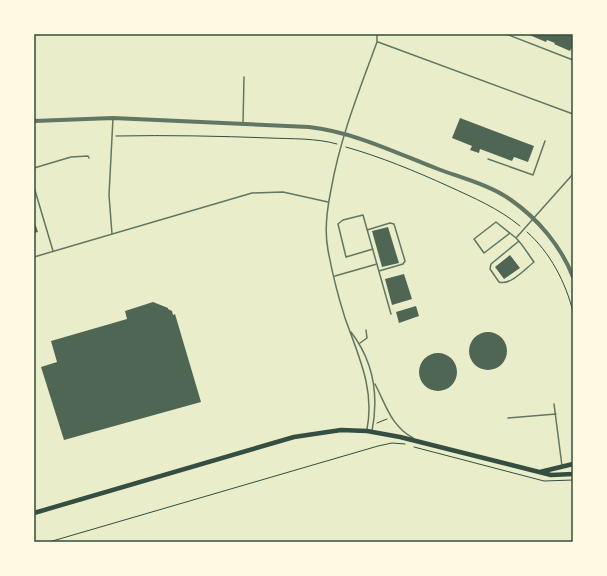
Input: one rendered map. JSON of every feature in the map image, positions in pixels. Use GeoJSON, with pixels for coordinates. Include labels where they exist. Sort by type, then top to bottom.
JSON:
{"type":"FeatureCollection","features":[{"type":"Feature","properties":{"kind":"main road"},"geometry":{"type":"LineString","coordinates":[[34,513],[294,437],[341,430],[369,432],[418,441],[558,476],[573,474]]}},
{"type":"Feature","properties":{"kind":"main road"},"geometry":{"type":"LineString","coordinates":[[540,472],[573,464]]}},
{"type":"Feature","properties":{"kind":"street"},"geometry":{"type":"LineString","coordinates":[[34,121],[113,118],[309,127],[344,134],[495,191],[511,200],[533,218],[558,248],[573,277]]}},
{"type":"Feature","properties":{"kind":"lane"},"geometry":{"type":"LineString","coordinates":[[369,432],[369,391],[350,331],[326,237],[329,202],[339,147],[377,42],[377,34]]}},
{"type":"Feature","properties":{"kind":"lane"},"geometry":{"type":"LineString","coordinates":[[506,34],[573,60]]}},
{"type":"Feature","properties":{"kind":"lane"},"geometry":{"type":"LineString","coordinates":[[377,42],[573,114]]}},
{"type":"Feature","properties":{"kind":"lane"},"geometry":{"type":"LineString","coordinates":[[243,124],[244,77]]}},
{"type":"Feature","properties":{"kind":"lane"},"geometry":{"type":"LineString","coordinates":[[112,234],[109,196],[113,118]]}},
{"type":"Feature","properties":{"kind":"lane"},"geometry":{"type":"LineString","coordinates":[[488,159],[533,175],[545,141]]}},
{"type":"Feature","properties":{"kind":"lane"},"geometry":{"type":"LineString","coordinates":[[34,168],[71,157],[88,156],[88,158]]}},
{"type":"Feature","properties":{"kind":"lane"},"geometry":{"type":"LineString","coordinates":[[516,238],[573,174]]}},
{"type":"Feature","properties":{"kind":"lane"},"geometry":{"type":"LineString","coordinates":[[34,187],[53,251]]}},
{"type":"Feature","properties":{"kind":"lane"},"geometry":{"type":"LineString","coordinates":[[34,257],[252,193],[283,192],[329,202]]}},
{"type":"Feature","properties":{"kind":"lane"},"geometry":{"type":"LineString","coordinates":[[373,249],[346,257],[338,224],[343,220],[363,215],[373,249],[391,314]]}},
{"type":"Feature","properties":{"kind":"lane"},"geometry":{"type":"LineString","coordinates":[[510,233],[484,253],[474,239],[496,222],[510,233],[519,241],[534,262],[509,281],[503,283],[499,282],[490,269],[491,264],[519,241]]}},
{"type":"Feature","properties":{"kind":"lane"},"geometry":{"type":"LineString","coordinates":[[367,230],[390,223],[394,224],[404,255],[405,261],[402,264],[379,271]]}},
{"type":"Feature","properties":{"kind":"lane"},"geometry":{"type":"LineString","coordinates":[[335,276],[377,264]]}},
{"type":"Feature","properties":{"kind":"lane"},"geometry":{"type":"LineString","coordinates":[[360,343],[367,338],[366,330]]}},
{"type":"Feature","properties":{"kind":"lane"},"geometry":{"type":"LineString","coordinates":[[350,331],[360,343],[374,381],[395,424],[402,431],[418,441]]}},
{"type":"Feature","properties":{"kind":"lane"},"geometry":{"type":"LineString","coordinates":[[369,432],[377,401],[374,381]]}},
{"type":"Feature","properties":{"kind":"lane"},"geometry":{"type":"LineString","coordinates":[[554,404],[562,466]]}},
{"type":"Feature","properties":{"kind":"lane"},"geometry":{"type":"LineString","coordinates":[[508,418],[556,414]]}},
{"type":"Feature","properties":{"kind":"path"},"geometry":{"type":"LineString","coordinates":[[112,136],[193,135],[311,140],[333,143]]}},
{"type":"Feature","properties":{"kind":"path"},"geometry":{"type":"LineString","coordinates":[[352,148],[486,202],[500,210],[518,225]]}},
{"type":"Feature","properties":{"kind":"path"},"geometry":{"type":"LineString","coordinates":[[534,239],[548,256],[566,287],[573,312]]}},
{"type":"Feature","properties":{"kind":"path"},"geometry":{"type":"LineString","coordinates":[[377,423],[387,419]]}},
{"type":"Feature","properties":{"kind":"path"},"geometry":{"type":"LineString","coordinates":[[49,542],[378,446],[392,443],[407,445]]}},
{"type":"Feature","properties":{"kind":"path"},"geometry":{"type":"LineString","coordinates":[[414,447],[544,481],[573,480]]}},
{"type":"Feature","properties":{"kind":"building"},"geometry":{"type":"Polygon","coordinates":[[[527,34],[573,34],[573,49],[570,51],[554,44],[555,43],[547,40],[546,42],[527,34]]]}},
{"type":"Feature","properties":{"kind":"building"},"geometry":{"type":"Polygon","coordinates":[[[460,118],[534,146],[528,162],[514,157],[512,161],[480,149],[479,153],[470,150],[472,146],[452,138],[460,118]]]}},
{"type":"Feature","properties":{"kind":"building"},"geometry":{"type":"Polygon","coordinates":[[[34,220],[38,232],[34,233],[34,220]]]}},
{"type":"Feature","properties":{"kind":"building"},"geometry":{"type":"Polygon","coordinates":[[[388,227],[399,263],[382,267],[372,231],[388,227]]]}},
{"type":"Feature","properties":{"kind":"building"},"geometry":{"type":"Polygon","coordinates":[[[510,255],[520,268],[504,279],[495,267],[510,255]]]}},
{"type":"Feature","properties":{"kind":"building"},"geometry":{"type":"Polygon","coordinates":[[[404,274],[412,299],[392,305],[385,279],[404,274]]]}},
{"type":"Feature","properties":{"kind":"building"},"geometry":{"type":"Polygon","coordinates":[[[153,302],[168,308],[172,311],[173,315],[175,314],[201,402],[64,440],[41,367],[57,362],[51,341],[127,319],[125,311],[153,302]]]}},
{"type":"Feature","properties":{"kind":"building"},"geometry":{"type":"Polygon","coordinates":[[[416,306],[419,316],[399,323],[396,312],[416,306]]]}},
{"type":"Feature","properties":{"kind":"building"},"geometry":{"type":"Polygon","coordinates":[[[488,332],[501,338],[507,351],[501,364],[488,370],[475,364],[469,351],[475,338],[488,332]]]}},
{"type":"Feature","properties":{"kind":"building"},"geometry":{"type":"Polygon","coordinates":[[[438,353],[451,359],[457,372],[451,385],[438,391],[425,385],[419,372],[425,359],[438,353]]]}}]}
